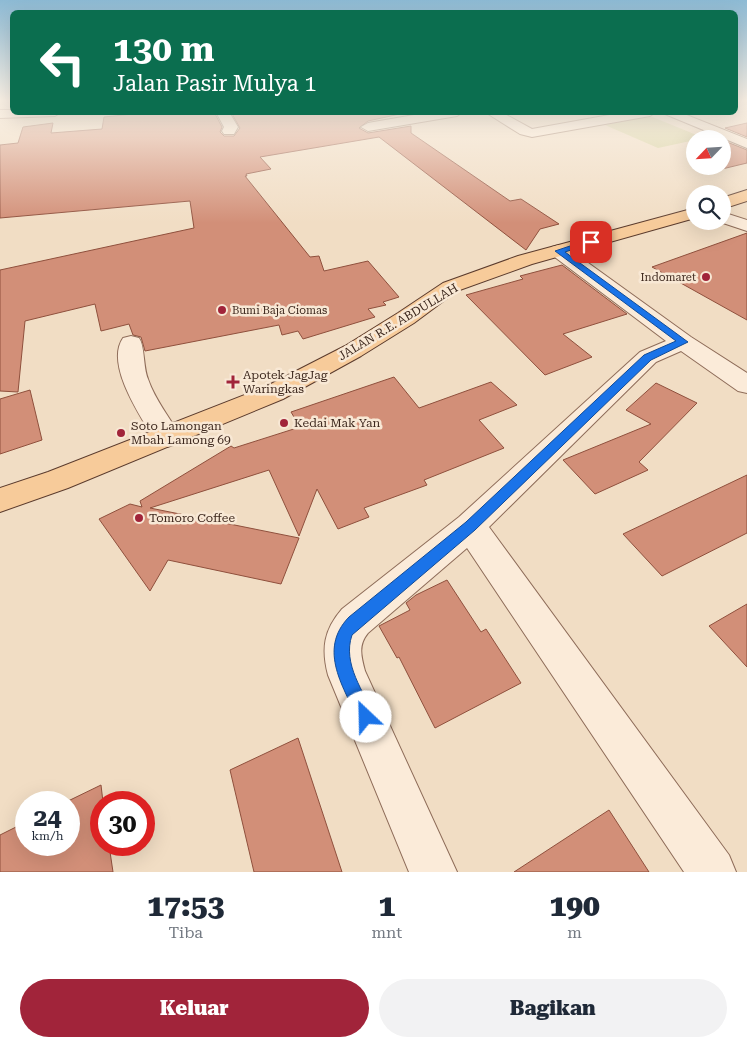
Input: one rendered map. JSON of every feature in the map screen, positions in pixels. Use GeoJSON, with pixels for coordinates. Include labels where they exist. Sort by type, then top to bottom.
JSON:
{"type":"FeatureCollection","features":[{"type":"Feature","properties":{"kind":"main road"},"geometry":{"type":"LineString","coordinates":[[731,201],[747,195]]}},
{"type":"Feature","properties":{"kind":"main road","name":"JALAN R.E. ABDULLAH"},"geometry":{"type":"LineString","coordinates":[[0,500],[58,480],[282,389],[353,351],[406,318],[450,287],[525,260],[686,216]]}},
{"type":"Feature","properties":{"kind":"street"},"geometry":{"type":"LineString","coordinates":[[731,220],[747,226]]}},
{"type":"Feature","properties":{"kind":"street"},"geometry":{"type":"LineString","coordinates":[[559,251],[683,342],[747,385]]}},
{"type":"Feature","properties":{"kind":"street"},"geometry":{"type":"LineString","coordinates":[[433,872],[347,675],[342,658],[342,643],[346,631],[470,526],[648,357],[683,342]]}},
{"type":"Feature","properties":{"kind":"street"},"geometry":{"type":"LineString","coordinates":[[131,343],[130,362],[135,383],[167,437]]}},
{"type":"Feature","properties":{"kind":"street"},"geometry":{"type":"LineString","coordinates":[[470,526],[712,872]]}},
{"type":"Feature","properties":{"kind":"shaded area"},"geometry":{"type":"Polygon","coordinates":[[[643,142],[686,142],[658,148],[643,142]]]}},
{"type":"Feature","properties":{"kind":"building"},"geometry":{"type":"Polygon","coordinates":[[[351,142],[260,157],[271,169],[246,174],[247,176],[245,176],[310,257],[319,256],[324,271],[368,261],[399,297],[383,302],[386,305],[368,309],[375,317],[303,339],[298,331],[282,335],[279,325],[145,351],[141,337],[133,335],[129,324],[101,331],[95,304],[25,321],[18,392],[0,391],[0,270],[194,228],[190,201],[0,218],[0,145],[18,143],[351,142]]]}},
{"type":"Feature","properties":{"kind":"building"},"geometry":{"type":"Polygon","coordinates":[[[385,142],[424,142],[510,201],[521,199],[559,224],[540,229],[526,250],[385,142]]]}},
{"type":"Feature","properties":{"kind":"building"},"geometry":{"type":"Polygon","coordinates":[[[731,144],[747,150],[747,163],[731,167],[731,144]]]}},
{"type":"Feature","properties":{"kind":"building"},"geometry":{"type":"Polygon","coordinates":[[[747,233],[747,320],[652,267],[747,233]]]}},
{"type":"Feature","properties":{"kind":"building"},"geometry":{"type":"Polygon","coordinates":[[[562,265],[627,314],[563,334],[592,357],[545,375],[466,295],[523,279],[520,276],[562,265]]]}},
{"type":"Feature","properties":{"kind":"building"},"geometry":{"type":"Polygon","coordinates":[[[394,377],[419,408],[491,382],[517,405],[479,420],[504,448],[424,480],[427,485],[364,508],[369,517],[338,529],[317,489],[299,536],[269,470],[150,508],[299,538],[281,584],[168,560],[150,591],[99,519],[130,504],[142,507],[140,501],[231,446],[234,448],[300,427],[291,412],[394,377]]]}},
{"type":"Feature","properties":{"kind":"building"},"geometry":{"type":"Polygon","coordinates":[[[656,383],[697,403],[639,462],[648,470],[595,494],[563,460],[651,424],[626,410],[656,383]]]}},
{"type":"Feature","properties":{"kind":"building"},"geometry":{"type":"Polygon","coordinates":[[[30,390],[42,440],[0,454],[0,399],[30,390]]]}},
{"type":"Feature","properties":{"kind":"building"},"geometry":{"type":"Polygon","coordinates":[[[747,475],[747,533],[662,576],[623,534],[747,475]]]}},
{"type":"Feature","properties":{"kind":"building"},"geometry":{"type":"Polygon","coordinates":[[[447,580],[481,632],[486,629],[521,683],[435,728],[399,657],[397,658],[379,626],[410,610],[406,603],[416,595],[447,580]]]}},
{"type":"Feature","properties":{"kind":"building"},"geometry":{"type":"Polygon","coordinates":[[[747,604],[747,667],[709,626],[747,604]]]}},
{"type":"Feature","properties":{"kind":"building"},"geometry":{"type":"Polygon","coordinates":[[[298,738],[342,872],[254,872],[230,770],[298,738]]]}},
{"type":"Feature","properties":{"kind":"building"},"geometry":{"type":"Polygon","coordinates":[[[101,785],[102,791],[90,791],[90,856],[111,856],[113,872],[0,872],[0,835],[15,828],[15,856],[80,856],[80,795],[101,785]]]}},
{"type":"Feature","properties":{"kind":"building"},"geometry":{"type":"Polygon","coordinates":[[[609,810],[649,872],[514,872],[609,810]]]}},
{"type":"Feature","properties":{"kind":"place","name":"Indomaret"},"geometry":{"type":"Point","coordinates":[706,277]}},
{"type":"Feature","properties":{"kind":"place","name":"Bumi Baja Ciomas"},"geometry":{"type":"Point","coordinates":[222,310]}},
{"type":"Feature","properties":{"kind":"place","name":"Apotek JagJag Waringkas"},"geometry":{"type":"Point","coordinates":[233,382]}},
{"type":"Feature","properties":{"kind":"place","name":"Kedai Mak Yan"},"geometry":{"type":"Point","coordinates":[284,423]}},
{"type":"Feature","properties":{"kind":"place","name":"Soto Lamongan Mbah Lamong 69"},"geometry":{"type":"Point","coordinates":[121,433]}},
{"type":"Feature","properties":{"kind":"place","name":"Tomoro Coffee"},"geometry":{"type":"Point","coordinates":[139,518]}},
{"type":"Feature","properties":{"kind":"route"},"geometry":{"type":"LineString","coordinates":[[366,717],[347,675],[342,658],[342,643],[346,631],[470,526],[648,357],[683,342],[559,251],[591,242]]}}]}
